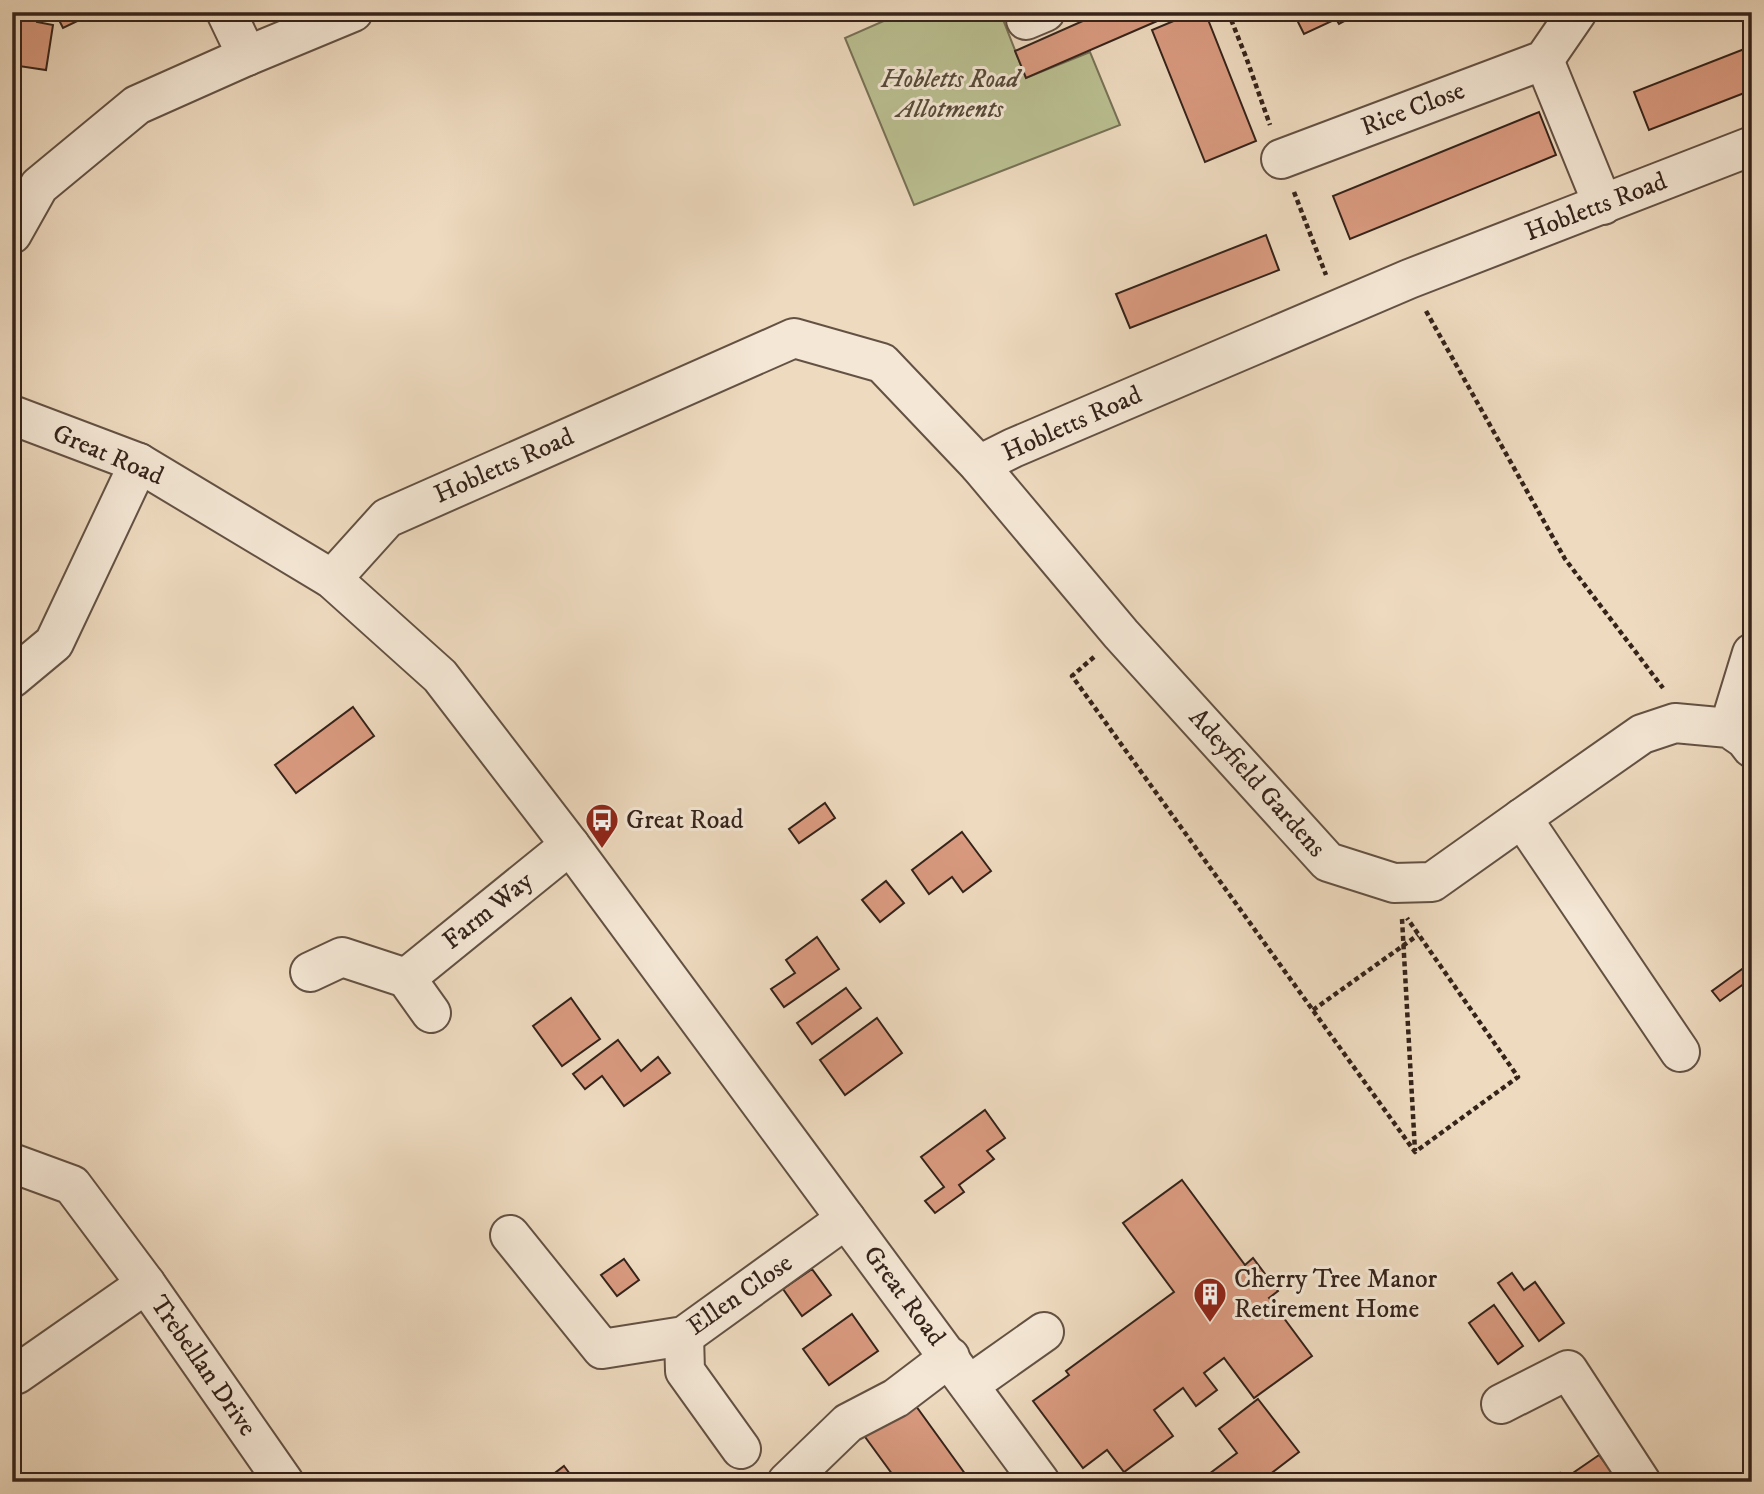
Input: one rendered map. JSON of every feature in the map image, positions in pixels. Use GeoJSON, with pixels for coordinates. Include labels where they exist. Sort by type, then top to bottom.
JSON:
{"type":"FeatureCollection","features":[{"type":"Feature","properties":{"kind":"street"},"geometry":{"type":"LineString","coordinates":[[226,12],[247,56]]}},
{"type":"Feature","properties":{"kind":"street"},"geometry":{"type":"LineString","coordinates":[[12,234],[39,186],[137,105],[353,12]]}},
{"type":"Feature","properties":{"kind":"street"},"geometry":{"type":"LineString","coordinates":[[1577,12],[1544,60],[1603,205]]}},
{"type":"Feature","properties":{"kind":"street","name":"Rice Close"},"geometry":{"type":"LineString","coordinates":[[1282,159],[1544,60]]}},
{"type":"Feature","properties":{"kind":"street","name":"Hobletts Road"},"geometry":{"type":"LineString","coordinates":[[332,579],[387,518],[794,338],[882,363],[979,465],[1013,448],[1409,279],[1752,146]]}},
{"type":"Feature","properties":{"kind":"street","name":"Great Road"},"geometry":{"type":"LineString","coordinates":[[12,415],[139,463],[332,579],[440,676],[570,845],[1040,1482]]}},
{"type":"Feature","properties":{"kind":"street"},"geometry":{"type":"LineString","coordinates":[[12,678],[54,643],[139,463]]}},
{"type":"Feature","properties":{"kind":"street","name":"Adeyfield Gardens"},"geometry":{"type":"LineString","coordinates":[[979,465],[1121,634],[1328,862],[1394,883],[1432,882],[1642,734],[1675,723],[1740,738]]}},
{"type":"Feature","properties":{"kind":"street"},"geometry":{"type":"LineString","coordinates":[[1740,738],[1752,653]]}},
{"type":"Feature","properties":{"kind":"street"},"geometry":{"type":"LineString","coordinates":[[1522,818],[1680,1052]]}},
{"type":"Feature","properties":{"kind":"street","name":"Farm Way"},"geometry":{"type":"LineString","coordinates":[[406,978],[570,845]]}},
{"type":"Feature","properties":{"kind":"street"},"geometry":{"type":"LineString","coordinates":[[310,972],[342,957],[406,978],[431,1013]]}},
{"type":"Feature","properties":{"kind":"street","name":"Trebellan Drive"},"geometry":{"type":"LineString","coordinates":[[12,1163],[72,1185],[146,1284],[284,1482]]}},
{"type":"Feature","properties":{"kind":"street","name":"Ellen Close"},"geometry":{"type":"LineString","coordinates":[[510,1235],[602,1349],[684,1336],[846,1219]]}},
{"type":"Feature","properties":{"kind":"street","name":"Trebellan Drive"},"geometry":{"type":"LineString","coordinates":[[12,1372],[17,1374],[146,1284]]}},
{"type":"Feature","properties":{"kind":"street"},"geometry":{"type":"LineString","coordinates":[[788,1482],[848,1423],[896,1398],[1044,1332]]}},
{"type":"Feature","properties":{"kind":"street"},"geometry":{"type":"LineString","coordinates":[[684,1336],[685,1371],[741,1449]]}},
{"type":"Feature","properties":{"kind":"street"},"geometry":{"type":"LineString","coordinates":[[1501,1404],[1568,1370],[1641,1482]]}},
{"type":"Feature","properties":{"kind":"path"},"geometry":{"type":"LineString","coordinates":[[1409,279],[1565,559],[1668,695],[1675,723]]}},
{"type":"Feature","properties":{"kind":"path"},"geometry":{"type":"LineString","coordinates":[[1121,634],[1072,676],[1415,1152]]}},
{"type":"Feature","properties":{"kind":"path"},"geometry":{"type":"LineString","coordinates":[[1401,910],[1518,1077],[1415,1152],[1404,945],[1401,910]]}},
{"type":"Feature","properties":{"kind":"path"},"geometry":{"type":"LineString","coordinates":[[1313,1010],[1418,934]]}},
{"type":"Feature","properties":{"kind":"green space","name":"Hobletts Road Allotments"},"geometry":{"type":"Polygon","coordinates":[[[904,12],[1000,12],[1026,78],[1090,52],[1120,125],[914,205],[845,38],[904,12]]]}},
{"type":"Feature","properties":{"kind":"building"},"geometry":{"type":"Polygon","coordinates":[[[12,12],[38,12],[37,22],[53,25],[46,70],[12,65],[12,12]]]}},
{"type":"Feature","properties":{"kind":"building"},"geometry":{"type":"Polygon","coordinates":[[[55,12],[96,12],[63,28],[55,12]]]}},
{"type":"Feature","properties":{"kind":"building"},"geometry":{"type":"Polygon","coordinates":[[[1103,12],[1178,12],[1026,78],[1015,51],[1103,12]]]}},
{"type":"Feature","properties":{"kind":"building"},"geometry":{"type":"Polygon","coordinates":[[[1195,12],[1205,12],[1256,141],[1205,162],[1152,30],[1195,12]]]}},
{"type":"Feature","properties":{"kind":"building"},"geometry":{"type":"Polygon","coordinates":[[[1293,12],[1361,12],[1339,24],[1336,19],[1304,34],[1293,12]]]}},
{"type":"Feature","properties":{"kind":"building"},"geometry":{"type":"Polygon","coordinates":[[[1752,46],[1752,90],[1649,130],[1634,92],[1752,46]]]}},
{"type":"Feature","properties":{"kind":"building"},"geometry":{"type":"Polygon","coordinates":[[[1539,112],[1556,155],[1350,239],[1333,196],[1539,112]]]}},
{"type":"Feature","properties":{"kind":"building"},"geometry":{"type":"Polygon","coordinates":[[[1266,235],[1279,270],[1130,328],[1116,294],[1266,235]]]}},
{"type":"Feature","properties":{"kind":"building"},"geometry":{"type":"Polygon","coordinates":[[[353,707],[374,736],[296,793],[275,765],[353,707]]]}},
{"type":"Feature","properties":{"kind":"building"},"geometry":{"type":"Polygon","coordinates":[[[825,803],[835,818],[799,843],[789,829],[825,803]]]}},
{"type":"Feature","properties":{"kind":"building"},"geometry":{"type":"Polygon","coordinates":[[[962,832],[991,871],[963,892],[952,877],[929,894],[912,870],[962,832]]]}},
{"type":"Feature","properties":{"kind":"building"},"geometry":{"type":"Polygon","coordinates":[[[886,881],[904,903],[880,922],[862,900],[886,881]]]}},
{"type":"Feature","properties":{"kind":"building"},"geometry":{"type":"Polygon","coordinates":[[[817,937],[839,969],[784,1007],[771,989],[795,973],[786,960],[817,937]]]}},
{"type":"Feature","properties":{"kind":"building"},"geometry":{"type":"Polygon","coordinates":[[[1749,964],[1752,967],[1752,978],[1720,1001],[1712,991],[1749,964]]]}},
{"type":"Feature","properties":{"kind":"building"},"geometry":{"type":"Polygon","coordinates":[[[846,988],[861,1008],[812,1044],[797,1023],[846,988]]]}},
{"type":"Feature","properties":{"kind":"building"},"geometry":{"type":"Polygon","coordinates":[[[571,998],[600,1039],[562,1066],[533,1026],[571,998]]]}},
{"type":"Feature","properties":{"kind":"building"},"geometry":{"type":"Polygon","coordinates":[[[877,1018],[902,1053],[845,1095],[820,1060],[877,1018]]]}},
{"type":"Feature","properties":{"kind":"building"},"geometry":{"type":"Polygon","coordinates":[[[618,1040],[641,1071],[658,1057],[670,1073],[624,1106],[602,1076],[585,1089],[573,1074],[618,1040]]]}},
{"type":"Feature","properties":{"kind":"building"},"geometry":{"type":"Polygon","coordinates":[[[985,1110],[1005,1138],[987,1151],[994,1159],[959,1185],[964,1192],[935,1213],[925,1201],[944,1187],[921,1157],[985,1110]]]}},
{"type":"Feature","properties":{"kind":"building","name":"Cherry Tree Manor Retirement Home"},"geometry":{"type":"Polygon","coordinates":[[[1182,1180],[1245,1265],[1253,1258],[1278,1291],[1269,1298],[1312,1356],[1254,1398],[1224,1358],[1204,1373],[1217,1390],[1196,1406],[1183,1388],[1154,1410],[1173,1436],[1124,1472],[1107,1450],[1083,1468],[1033,1401],[1069,1375],[1066,1371],[1174,1292],[1123,1223],[1182,1180]]]}},
{"type":"Feature","properties":{"kind":"building"},"geometry":{"type":"Polygon","coordinates":[[[624,1259],[639,1280],[617,1296],[601,1275],[624,1259]]]}},
{"type":"Feature","properties":{"kind":"building"},"geometry":{"type":"Polygon","coordinates":[[[812,1269],[831,1295],[802,1316],[783,1289],[812,1269]]]}},
{"type":"Feature","properties":{"kind":"building"},"geometry":{"type":"Polygon","coordinates":[[[1512,1273],[1524,1290],[1535,1282],[1564,1323],[1539,1341],[1498,1283],[1512,1273]]]}},
{"type":"Feature","properties":{"kind":"building"},"geometry":{"type":"Polygon","coordinates":[[[1494,1305],[1523,1346],[1498,1364],[1469,1323],[1494,1305]]]}},
{"type":"Feature","properties":{"kind":"building"},"geometry":{"type":"Polygon","coordinates":[[[852,1314],[878,1351],[829,1385],[803,1349],[852,1314]]]}},
{"type":"Feature","properties":{"kind":"building"},"geometry":{"type":"Polygon","coordinates":[[[908,1395],[971,1482],[898,1482],[860,1430],[908,1395]]]}},
{"type":"Feature","properties":{"kind":"building"},"geometry":{"type":"Polygon","coordinates":[[[1258,1399],[1299,1452],[1260,1482],[1209,1482],[1205,1477],[1237,1453],[1219,1429],[1258,1399]]]}},
{"type":"Feature","properties":{"kind":"building"},"geometry":{"type":"Polygon","coordinates":[[[1599,1455],[1619,1482],[1575,1482],[1570,1475],[1599,1455]]]}},
{"type":"Feature","properties":{"kind":"building"},"geometry":{"type":"Polygon","coordinates":[[[564,1466],[576,1482],[543,1482],[564,1466]]]}},
{"type":"Feature","properties":{"kind":"building"},"geometry":{"type":"Polygon","coordinates":[[[1560,1473],[1566,1482],[1547,1482],[1560,1473]]]}},
{"type":"Feature","properties":{"kind":"place","name":"Great Road"},"geometry":{"type":"Point","coordinates":[602,850]}},
{"type":"Feature","properties":{"kind":"place","name":"Cherry Tree Manor Retirement Home"},"geometry":{"type":"Point","coordinates":[1210,1324]}}]}
